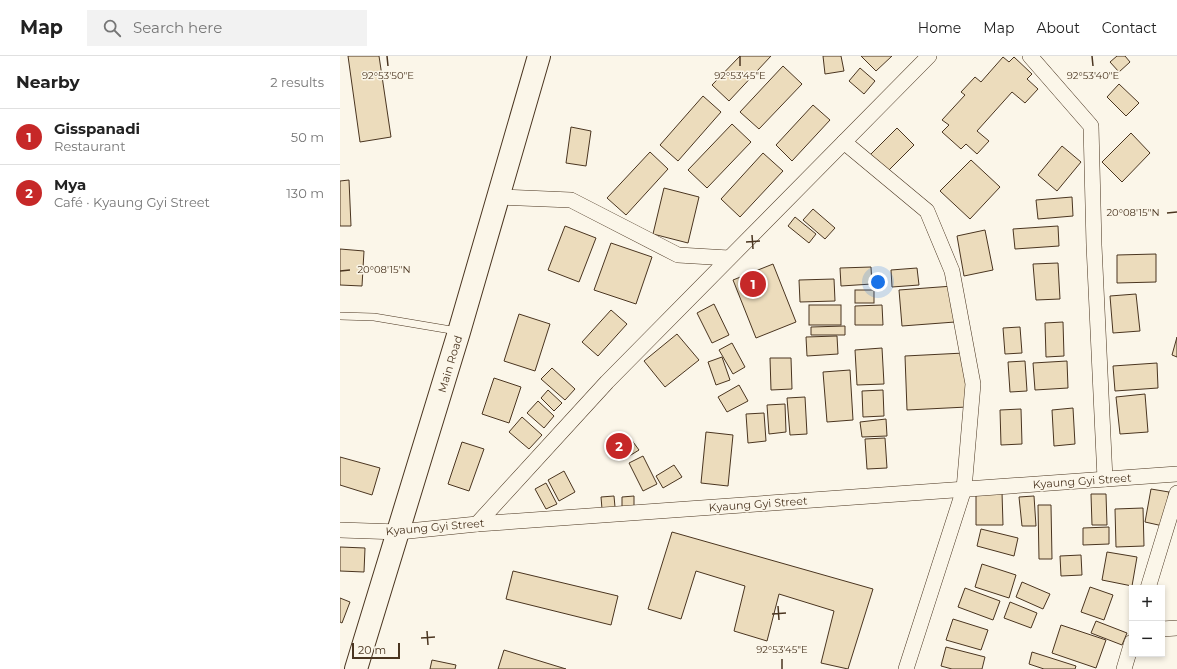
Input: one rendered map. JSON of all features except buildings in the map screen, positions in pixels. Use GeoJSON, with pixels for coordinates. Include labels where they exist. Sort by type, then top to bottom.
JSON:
{"type":"FeatureCollection","features":[{"type":"Feature","properties":{"kind":"main road","name":"Main Road"},"geometry":{"type":"LineString","coordinates":[[356,669],[459,332],[539,57]]}},
{"type":"Feature","properties":{"kind":"street"},"geometry":{"type":"LineString","coordinates":[[478,524],[607,382],[928,56]]}},
{"type":"Feature","properties":{"kind":"street"},"geometry":{"type":"LineString","coordinates":[[1030,56],[1091,126],[1094,245],[1105,479]]}},
{"type":"Feature","properties":{"kind":"street"},"geometry":{"type":"LineString","coordinates":[[844,142],[927,211],[952,271],[973,384],[964,490],[906,669]]}},
{"type":"Feature","properties":{"kind":"street"},"geometry":{"type":"LineString","coordinates":[[498,197],[571,200],[678,254],[730,258]]}},
{"type":"Feature","properties":{"kind":"street","name":"Kyaung Gyi Street"},"geometry":{"type":"LineString","coordinates":[[340,530],[399,532],[478,524],[1177,474]]}},
{"type":"Feature","properties":{"kind":"street"},"geometry":{"type":"LineString","coordinates":[[1149,585],[1177,493]]}},
{"type":"Feature","properties":{"kind":"street"},"geometry":{"type":"LineString","coordinates":[[1165,629],[1177,628]]}},
{"type":"Feature","properties":{"kind":"street"},"geometry":{"type":"LineString","coordinates":[[1124,669],[1129,652]]}},
{"type":"Feature","properties":{"kind":"lane"},"geometry":{"type":"LineString","coordinates":[[340,316],[374,317],[459,332]]}},
{"type":"Feature","properties":{"kind":"place","name":"Gisspanadi"},"geometry":{"type":"Point","coordinates":[753,284]}},
{"type":"Feature","properties":{"kind":"place","name":"Mya"},"geometry":{"type":"Point","coordinates":[619,446]}}]}
